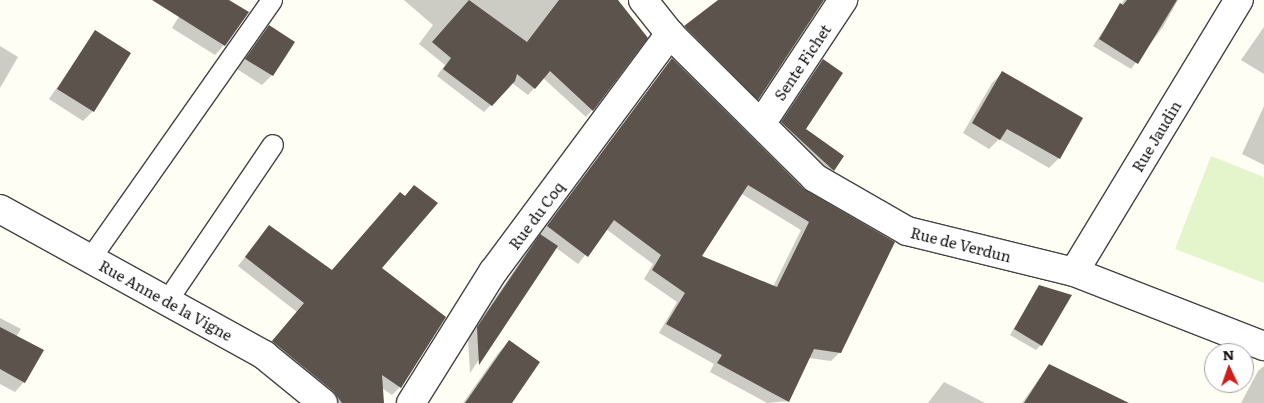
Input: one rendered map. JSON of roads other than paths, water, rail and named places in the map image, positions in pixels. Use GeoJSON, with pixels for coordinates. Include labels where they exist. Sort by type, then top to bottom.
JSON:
{"type":"FeatureCollection","features":[{"type":"Feature","properties":{"kind":"street","name":"Rue de Verdun"},"geometry":{"type":"LineString","coordinates":[[643,0],[670,34],[815,178],[907,231],[1074,272],[1264,346]]}},
{"type":"Feature","properties":{"kind":"street","name":"Sente Fichet"},"geometry":{"type":"LineString","coordinates":[[761,124],[843,0]]}},
{"type":"Feature","properties":{"kind":"street","name":"Rue Jaudin"},"geometry":{"type":"LineString","coordinates":[[1074,272],[1239,0]]}},
{"type":"Feature","properties":{"kind":"street","name":"Rue du Coq"},"geometry":{"type":"LineString","coordinates":[[411,403],[493,272],[670,34]]}},
{"type":"Feature","properties":{"kind":"street","name":"Rue Anne de la Vigne"},"geometry":{"type":"LineString","coordinates":[[0,209],[168,300],[264,355],[322,403]]}},
{"type":"Feature","properties":{"kind":"lane"},"geometry":{"type":"LineString","coordinates":[[91,258],[272,0]]}},
{"type":"Feature","properties":{"kind":"lane"},"geometry":{"type":"LineString","coordinates":[[168,300],[273,145]]}}]}
